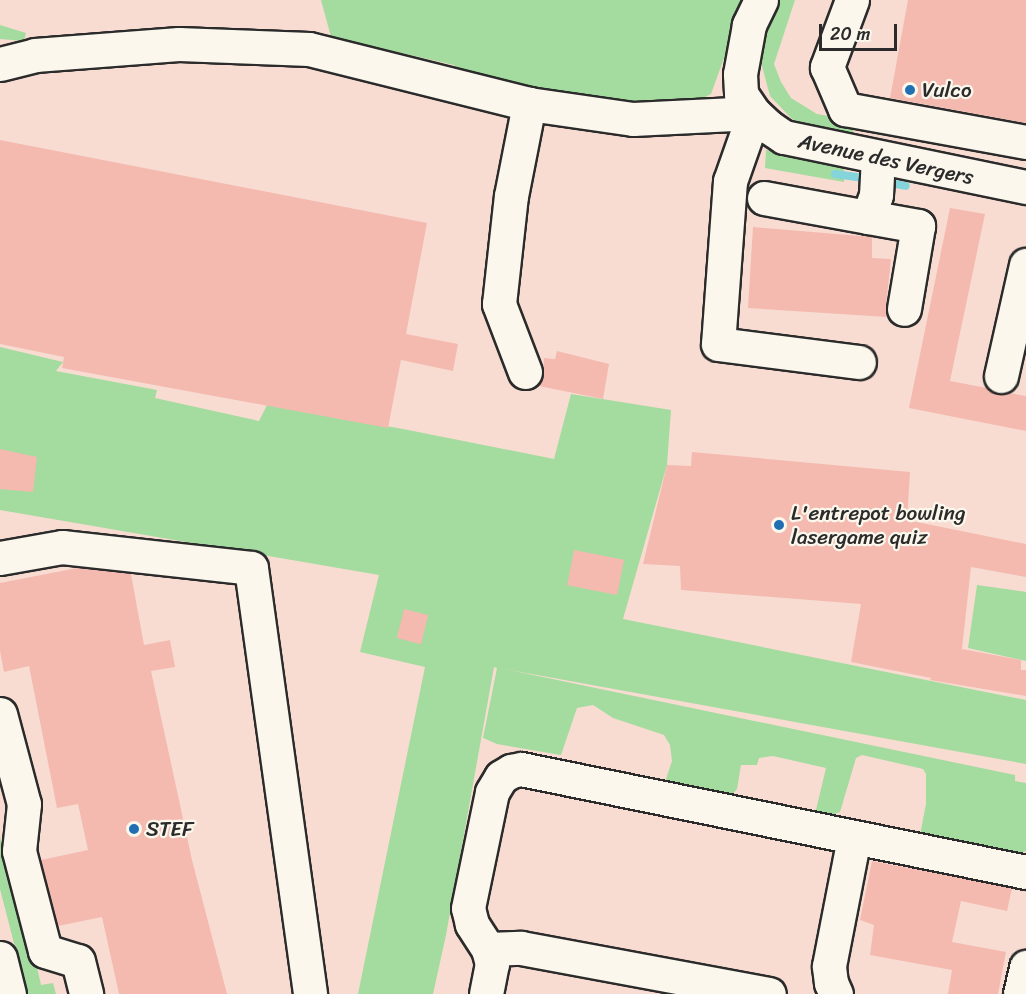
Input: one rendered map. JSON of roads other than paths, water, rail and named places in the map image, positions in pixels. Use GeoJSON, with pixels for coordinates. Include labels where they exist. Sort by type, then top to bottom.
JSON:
{"type":"FeatureCollection","features":[{"type":"Feature","properties":{"kind":"street"},"geometry":{"type":"LineString","coordinates":[[754,113],[741,94],[740,74],[749,24],[761,0]]}},
{"type":"Feature","properties":{"kind":"street"},"geometry":{"type":"LineString","coordinates":[[852,0],[827,67],[845,109],[1026,142]]}},
{"type":"Feature","properties":{"kind":"street"},"geometry":{"type":"LineString","coordinates":[[0,64],[35,55],[179,44],[309,49],[530,104],[633,119],[754,113]]}},
{"type":"Feature","properties":{"kind":"street"},"geometry":{"type":"LineString","coordinates":[[525,372],[499,304],[511,196],[530,104]]}},
{"type":"Feature","properties":{"kind":"street"},"geometry":{"type":"LineString","coordinates":[[754,113],[730,181],[718,344],[859,362]]}},
{"type":"Feature","properties":{"kind":"street","name":"Avenue des Vergers"},"geometry":{"type":"LineString","coordinates":[[754,113],[784,137],[1026,187]]}},
{"type":"Feature","properties":{"kind":"street"},"geometry":{"type":"LineString","coordinates":[[868,217],[876,195],[878,158]]}},
{"type":"Feature","properties":{"kind":"street"},"geometry":{"type":"LineString","coordinates":[[764,198],[918,226],[904,309]]}},
{"type":"Feature","properties":{"kind":"street"},"geometry":{"type":"LineString","coordinates":[[1001,376],[1026,265]]}},
{"type":"Feature","properties":{"kind":"street"},"geometry":{"type":"LineString","coordinates":[[0,558],[62,547],[251,568],[310,994]]}},
{"type":"Feature","properties":{"kind":"street"},"geometry":{"type":"LineString","coordinates":[[0,714],[24,804],[20,851],[45,951],[78,961],[86,994]]}},
{"type":"Feature","properties":{"kind":"street"},"geometry":{"type":"LineString","coordinates":[[486,994],[492,964],[488,949],[472,924],[468,908],[492,792],[501,777],[511,771],[521,769],[1026,872]]}},
{"type":"Feature","properties":{"kind":"street"},"geometry":{"type":"LineString","coordinates":[[836,994],[831,983],[829,966],[854,837]]}},
{"type":"Feature","properties":{"kind":"street"},"geometry":{"type":"LineString","coordinates":[[488,949],[522,948],[769,994]]}},
{"type":"Feature","properties":{"kind":"street"},"geometry":{"type":"LineString","coordinates":[[0,958],[9,994]]}},
{"type":"Feature","properties":{"kind":"street"},"geometry":{"type":"LineString","coordinates":[[1020,994],[1026,967]]}},
{"type":"Feature","properties":{"kind":"waterway"},"geometry":{"type":"LineString","coordinates":[[835,174],[869,179]]}},
{"type":"Feature","properties":{"kind":"waterway"},"geometry":{"type":"LineString","coordinates":[[884,182],[906,186]]}},
{"type":"Feature","properties":{"kind":"place","name":"Vulco"},"geometry":{"type":"Point","coordinates":[910,90]}},
{"type":"Feature","properties":{"kind":"place","name":"L'entrepot bowling lasergame quiz"},"geometry":{"type":"Point","coordinates":[779,525]}},
{"type":"Feature","properties":{"kind":"place","name":"STEF"},"geometry":{"type":"Point","coordinates":[134,829]}}]}
